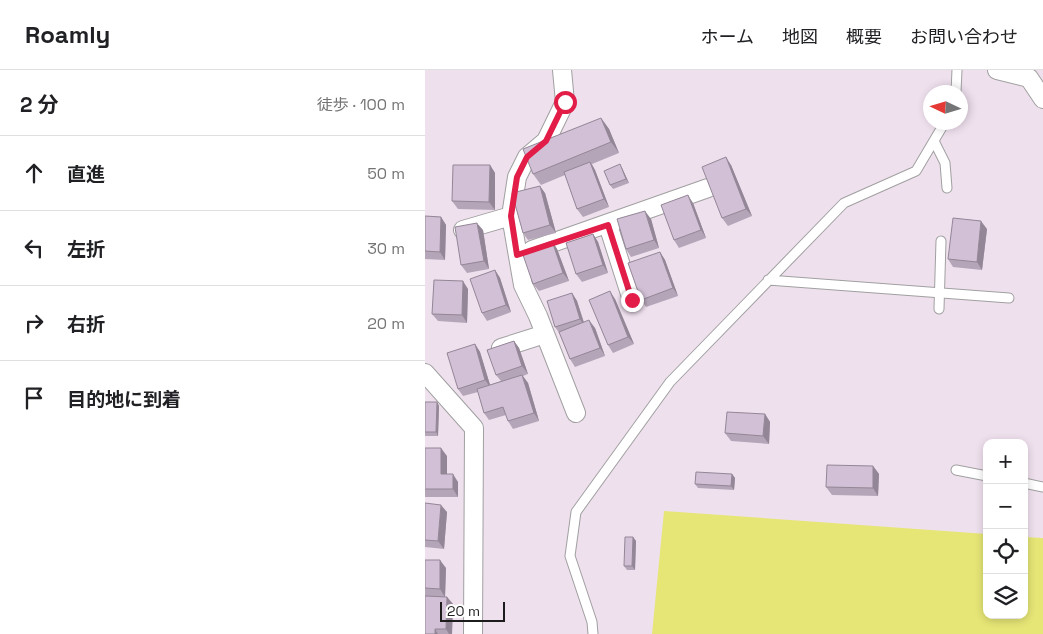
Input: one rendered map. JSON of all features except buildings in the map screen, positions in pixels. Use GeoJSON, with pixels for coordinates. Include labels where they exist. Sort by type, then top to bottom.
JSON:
{"type":"FeatureCollection","features":[{"type":"Feature","properties":{"kind":"street"},"geometry":{"type":"LineString","coordinates":[[562,70],[565,102],[546,141],[527,157],[517,177],[511,216],[523,285],[545,334],[576,413]]}},
{"type":"Feature","properties":{"kind":"street"},"geometry":{"type":"LineString","coordinates":[[997,70],[1029,78],[1043,98]]}},
{"type":"Feature","properties":{"kind":"street"},"geometry":{"type":"LineString","coordinates":[[517,255],[608,225],[708,188]]}},
{"type":"Feature","properties":{"kind":"street"},"geometry":{"type":"LineString","coordinates":[[463,230],[511,216]]}},
{"type":"Feature","properties":{"kind":"street"},"geometry":{"type":"LineString","coordinates":[[608,225],[632,300]]}},
{"type":"Feature","properties":{"kind":"street"},"geometry":{"type":"LineString","coordinates":[[501,348],[545,334]]}},
{"type":"Feature","properties":{"kind":"street"},"geometry":{"type":"LineString","coordinates":[[425,373],[474,428],[473,634]]}},
{"type":"Feature","properties":{"kind":"lane"},"geometry":{"type":"LineString","coordinates":[[956,85],[957,70]]}},
{"type":"Feature","properties":{"kind":"lane"},"geometry":{"type":"LineString","coordinates":[[593,634],[592,622],[570,556],[576,512],[670,382],[844,203],[916,170],[940,130]]}},
{"type":"Feature","properties":{"kind":"lane"},"geometry":{"type":"LineString","coordinates":[[934,141],[945,163],[947,188]]}},
{"type":"Feature","properties":{"kind":"lane"},"geometry":{"type":"LineString","coordinates":[[939,309],[941,242]]}},
{"type":"Feature","properties":{"kind":"lane"},"geometry":{"type":"LineString","coordinates":[[769,280],[1009,298]]}},
{"type":"Feature","properties":{"kind":"lane"},"geometry":{"type":"LineString","coordinates":[[956,470],[983,475]]}},
{"type":"Feature","properties":{"kind":"lane"},"geometry":{"type":"LineString","coordinates":[[1028,484],[1043,487]]}},
{"type":"Feature","properties":{"kind":"shaded area"},"geometry":{"type":"Polygon","coordinates":[[[664,511],[983,534],[983,619],[1028,619],[1028,537],[1043,538],[1043,634],[652,634],[664,511]]]}},
{"type":"Feature","properties":{"kind":"route"},"geometry":{"type":"LineString","coordinates":[[565,102],[546,141],[527,157],[517,177],[511,216],[517,255],[608,225],[632,300]]}}]}
